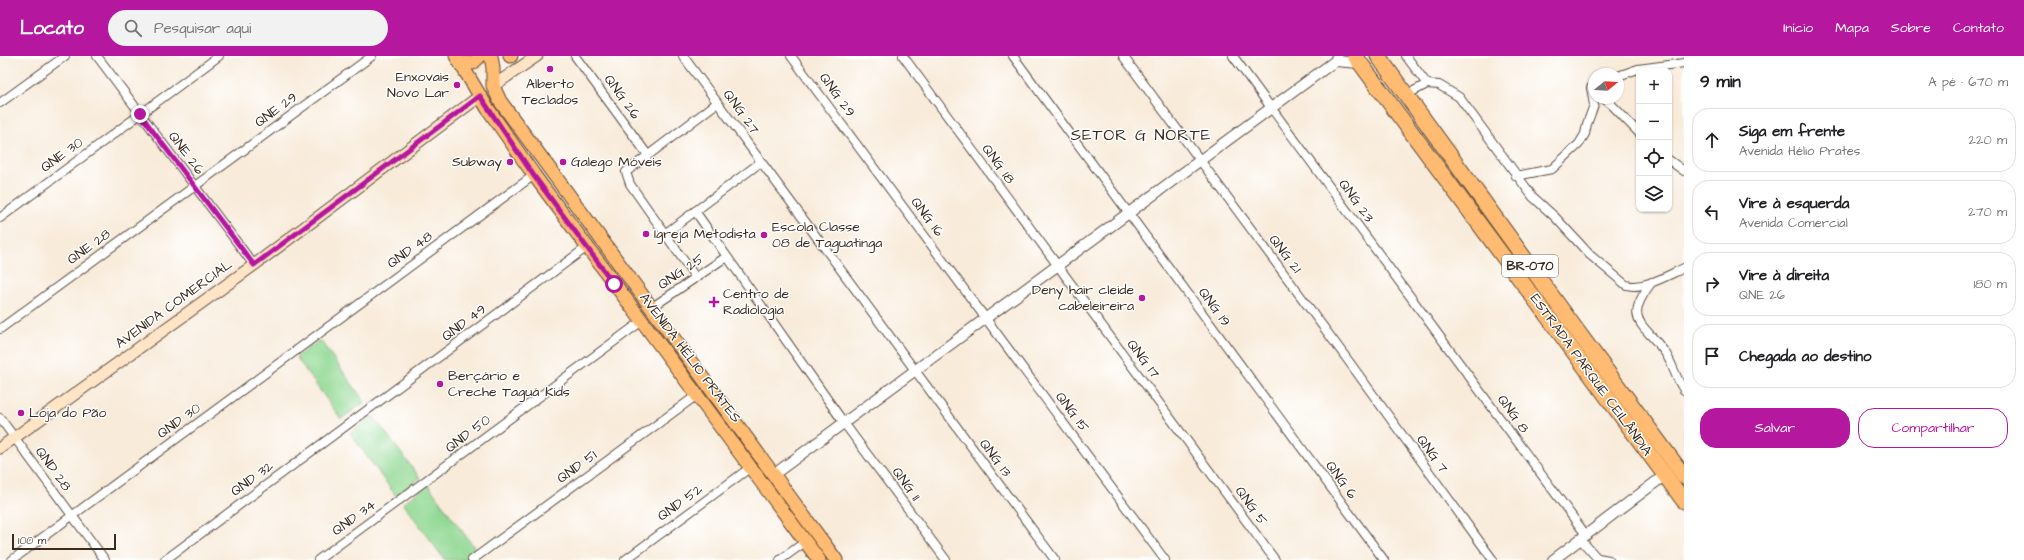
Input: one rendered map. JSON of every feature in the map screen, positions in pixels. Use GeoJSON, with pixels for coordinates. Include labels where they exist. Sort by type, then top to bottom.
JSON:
{"type":"FeatureCollection","features":[{"type":"Feature","properties":{"kind":"highway","name":"ESTRADA PARQUE CEILÂNDIA"},"geometry":{"type":"LineString","coordinates":[[1378,56],[1684,476]]}},
{"type":"Feature","properties":{"kind":"highway","name":"ESTRADA PARQUE CEILÂNDIA"},"geometry":{"type":"LineString","coordinates":[[1358,60],[1684,501]]}},
{"type":"Feature","properties":{"kind":"main road"},"geometry":{"type":"LineString","coordinates":[[460,58],[473,63],[480,56]]}},
{"type":"Feature","properties":{"kind":"main road","name":"AVENIDA HÉLIO PRATES"},"geometry":{"type":"LineString","coordinates":[[491,56],[493,86],[500,101],[836,560]]}},
{"type":"Feature","properties":{"kind":"main road"},"geometry":{"type":"LineString","coordinates":[[460,58],[480,79],[493,86],[537,56]]}},
{"type":"Feature","properties":{"kind":"main road","name":"AVENIDA HÉLIO PRATES"},"geometry":{"type":"LineString","coordinates":[[460,58],[480,96],[534,176],[697,394],[818,560]]}},
{"type":"Feature","properties":{"kind":"main road","name":"AVENIDA COMERCIAL"},"geometry":{"type":"LineString","coordinates":[[0,448],[254,265],[480,96]]}},
{"type":"Feature","properties":{"kind":"main road"},"geometry":{"type":"LineString","coordinates":[[614,284],[617,277],[622,278],[639,300],[651,308]]}},
{"type":"Feature","properties":{"kind":"main road"},"geometry":{"type":"LineString","coordinates":[[750,467],[756,466],[760,468],[786,500],[790,502],[792,501]]}},
{"type":"Feature","properties":{"kind":"street"},"geometry":{"type":"LineString","coordinates":[[0,103],[65,56]]}},
{"type":"Feature","properties":{"kind":"street","name":"QNE 26"},"geometry":{"type":"LineString","coordinates":[[97,56],[254,265]]}},
{"type":"Feature","properties":{"kind":"street","name":"QNE 30"},"geometry":{"type":"LineString","coordinates":[[0,218],[219,56]]}},
{"type":"Feature","properties":{"kind":"street","name":"QNE 29"},"geometry":{"type":"LineString","coordinates":[[194,186],[372,56]]}},
{"type":"Feature","properties":{"kind":"street","name":"QNG 26"},"geometry":{"type":"LineString","coordinates":[[575,56],[648,154]]}},
{"type":"Feature","properties":{"kind":"street","name":"QNG 27"},"geometry":{"type":"LineString","coordinates":[[683,56],[777,184]]}},
{"type":"Feature","properties":{"kind":"street","name":"QNG 29"},"geometry":{"type":"LineString","coordinates":[[792,56],[846,131]]}},
{"type":"Feature","properties":{"kind":"street","name":"QNG 18"},"geometry":{"type":"LineString","coordinates":[[903,56],[1057,266]]}},
{"type":"Feature","properties":{"kind":"street","name":"QNG 19"},"geometry":{"type":"LineString","coordinates":[[1013,56],[1278,416]]}},
{"type":"Feature","properties":{"kind":"street","name":"QNG 21"},"geometry":{"type":"LineString","coordinates":[[1123,56],[1350,363]]}},
{"type":"Feature","properties":{"kind":"street","name":"QNG 23"},"geometry":{"type":"LineString","coordinates":[[1233,56],[1419,308]]}},
{"type":"Feature","properties":{"kind":"street"},"geometry":{"type":"LineString","coordinates":[[1406,56],[1427,84]]}},
{"type":"Feature","properties":{"kind":"street"},"geometry":{"type":"LineString","coordinates":[[773,475],[1272,108],[1336,59],[1358,60]]}},
{"type":"Feature","properties":{"kind":"street"},"geometry":{"type":"LineString","coordinates":[[1624,74],[1638,69],[1684,62]]}},
{"type":"Feature","properties":{"kind":"street"},"geometry":{"type":"LineString","coordinates":[[1406,95],[1427,84],[1439,85],[1459,97],[1533,197],[1555,217],[1590,255],[1617,278],[1632,287],[1652,281],[1684,268]]}},
{"type":"Feature","properties":{"kind":"street"},"geometry":{"type":"LineString","coordinates":[[696,278],[666,233],[630,184],[626,174],[628,169],[717,103]]}},
{"type":"Feature","properties":{"kind":"street"},"geometry":{"type":"LineString","coordinates":[[1516,176],[1552,169],[1579,144],[1585,134],[1594,104]]}},
{"type":"Feature","properties":{"kind":"street"},"geometry":{"type":"LineString","coordinates":[[1611,104],[1636,129]]}},
{"type":"Feature","properties":{"kind":"street","name":"QNG 16"},"geometry":{"type":"LineString","coordinates":[[846,131],[986,318]]}},
{"type":"Feature","properties":{"kind":"street"},"geometry":{"type":"LineString","coordinates":[[666,233],[761,162]]}},
{"type":"Feature","properties":{"kind":"street"},"geometry":{"type":"LineString","coordinates":[[1672,162],[1684,172]]}},
{"type":"Feature","properties":{"kind":"street","name":"QND 48"},"geometry":{"type":"LineString","coordinates":[[303,347],[534,176]]}},
{"type":"Feature","properties":{"kind":"street","name":"QNG 13"},"geometry":{"type":"LineString","coordinates":[[777,184],[1055,560]]}},
{"type":"Feature","properties":{"kind":"street","name":"QNE 28"},"geometry":{"type":"LineString","coordinates":[[0,329],[194,186]]}},
{"type":"Feature","properties":{"kind":"street","name":"QNG 11"},"geometry":{"type":"LineString","coordinates":[[695,211],[726,258],[844,423],[946,560]]}},
{"type":"Feature","properties":{"kind":"street","name":"QND 49"},"geometry":{"type":"LineString","coordinates":[[356,420],[587,247]]}},
{"type":"Feature","properties":{"kind":"street","name":"QNG 25"},"geometry":{"type":"LineString","coordinates":[[651,308],[726,258]]}},
{"type":"Feature","properties":{"kind":"street","name":"QNG 17"},"geometry":{"type":"LineString","coordinates":[[1057,266],[1207,468]]}},
{"type":"Feature","properties":{"kind":"street"},"geometry":{"type":"LineString","coordinates":[[1652,281],[1642,295],[1637,307],[1637,318],[1644,330],[1667,356],[1684,390]]}},
{"type":"Feature","properties":{"kind":"street","name":"QNG 8"},"geometry":{"type":"LineString","coordinates":[[1419,308],[1598,559]]}},
{"type":"Feature","properties":{"kind":"street","name":"QNG 15"},"geometry":{"type":"LineString","coordinates":[[986,318],[1165,560]]}},
{"type":"Feature","properties":{"kind":"street","name":"QND 50"},"geometry":{"type":"LineString","coordinates":[[405,497],[642,321]]}},
{"type":"Feature","properties":{"kind":"street","name":"QND 30"},"geometry":{"type":"LineString","coordinates":[[12,560],[303,347]]}},
{"type":"Feature","properties":{"kind":"street","name":"QNG 7"},"geometry":{"type":"LineString","coordinates":[[1350,363],[1493,560]]}},
{"type":"Feature","properties":{"kind":"street","name":"QND 51"},"geometry":{"type":"LineString","coordinates":[[472,560],[697,394]]}},
{"type":"Feature","properties":{"kind":"street","name":"QNG 6"},"geometry":{"type":"LineString","coordinates":[[1278,416],[1384,560]]}},
{"type":"Feature","properties":{"kind":"street","name":"QND 28"},"geometry":{"type":"LineString","coordinates":[[0,418],[105,560]]}},
{"type":"Feature","properties":{"kind":"street","name":"QND 32"},"geometry":{"type":"LineString","coordinates":[[165,560],[356,420]]}},
{"type":"Feature","properties":{"kind":"street","name":"QND 52"},"geometry":{"type":"LineString","coordinates":[[625,560],[750,467]]}},
{"type":"Feature","properties":{"kind":"street","name":"QNG 5"},"geometry":{"type":"LineString","coordinates":[[1207,468],[1275,560]]}},
{"type":"Feature","properties":{"kind":"street"},"geometry":{"type":"LineString","coordinates":[[1553,560],[1584,538],[1665,475]]}},
{"type":"Feature","properties":{"kind":"street","name":"QND 34"},"geometry":{"type":"LineString","coordinates":[[318,560],[405,497]]}},
{"type":"Feature","properties":{"kind":"street"},"geometry":{"type":"LineString","coordinates":[[780,560],[805,542]]}},
{"type":"Feature","properties":{"kind":"street"},"geometry":{"type":"LineString","coordinates":[[1598,559],[1609,560]]}},
{"type":"Feature","properties":{"kind":"green space"},"geometry":{"type":"Polygon","coordinates":[[[320,340],[365,402],[341,419],[296,357],[320,340]]]}},
{"type":"Feature","properties":{"kind":"green space"},"geometry":{"type":"Polygon","coordinates":[[[373,416],[420,478],[396,496],[350,433],[373,416]]]}},
{"type":"Feature","properties":{"kind":"green space"},"geometry":{"type":"Polygon","coordinates":[[[428,485],[476,550],[463,560],[445,560],[403,503],[428,485]]]}},
{"type":"Feature","properties":{"kind":"place","name":"Alberto Teclados"},"geometry":{"type":"Point","coordinates":[550,69]}},
{"type":"Feature","properties":{"kind":"place","name":"Enxovais Novo Lar"},"geometry":{"type":"Point","coordinates":[457,85]}},
{"type":"Feature","properties":{"kind":"place","name":"Subway"},"geometry":{"type":"Point","coordinates":[510,162]}},
{"type":"Feature","properties":{"kind":"place","name":"Galego Móveis"},"geometry":{"type":"Point","coordinates":[563,162]}},
{"type":"Feature","properties":{"kind":"place","name":"Igreja Metodista"},"geometry":{"type":"Point","coordinates":[646,234]}},
{"type":"Feature","properties":{"kind":"place","name":"Escola Classe 08 de Taguatinga"},"geometry":{"type":"Point","coordinates":[764,235]}},
{"type":"Feature","properties":{"kind":"place","name":"Deny hair cleide cabeleireira"},"geometry":{"type":"Point","coordinates":[1142,298]}},
{"type":"Feature","properties":{"kind":"place","name":"Centro de Radiologia"},"geometry":{"type":"Point","coordinates":[714,302]}},
{"type":"Feature","properties":{"kind":"place","name":"Berçário e Creche Taguá Kids"},"geometry":{"type":"Point","coordinates":[440,384]}},
{"type":"Feature","properties":{"kind":"place","name":"Loja do Pão"},"geometry":{"type":"Point","coordinates":[21,413]}},
{"type":"Feature","properties":{"kind":"district","name":"SETOR G NORTE"},"geometry":{"type":"Point","coordinates":[1141,135]}},
{"type":"Feature","properties":{"kind":"route"},"geometry":{"type":"LineString","coordinates":[[140,114],[254,265],[480,96],[534,176],[614,284]]}}]}
